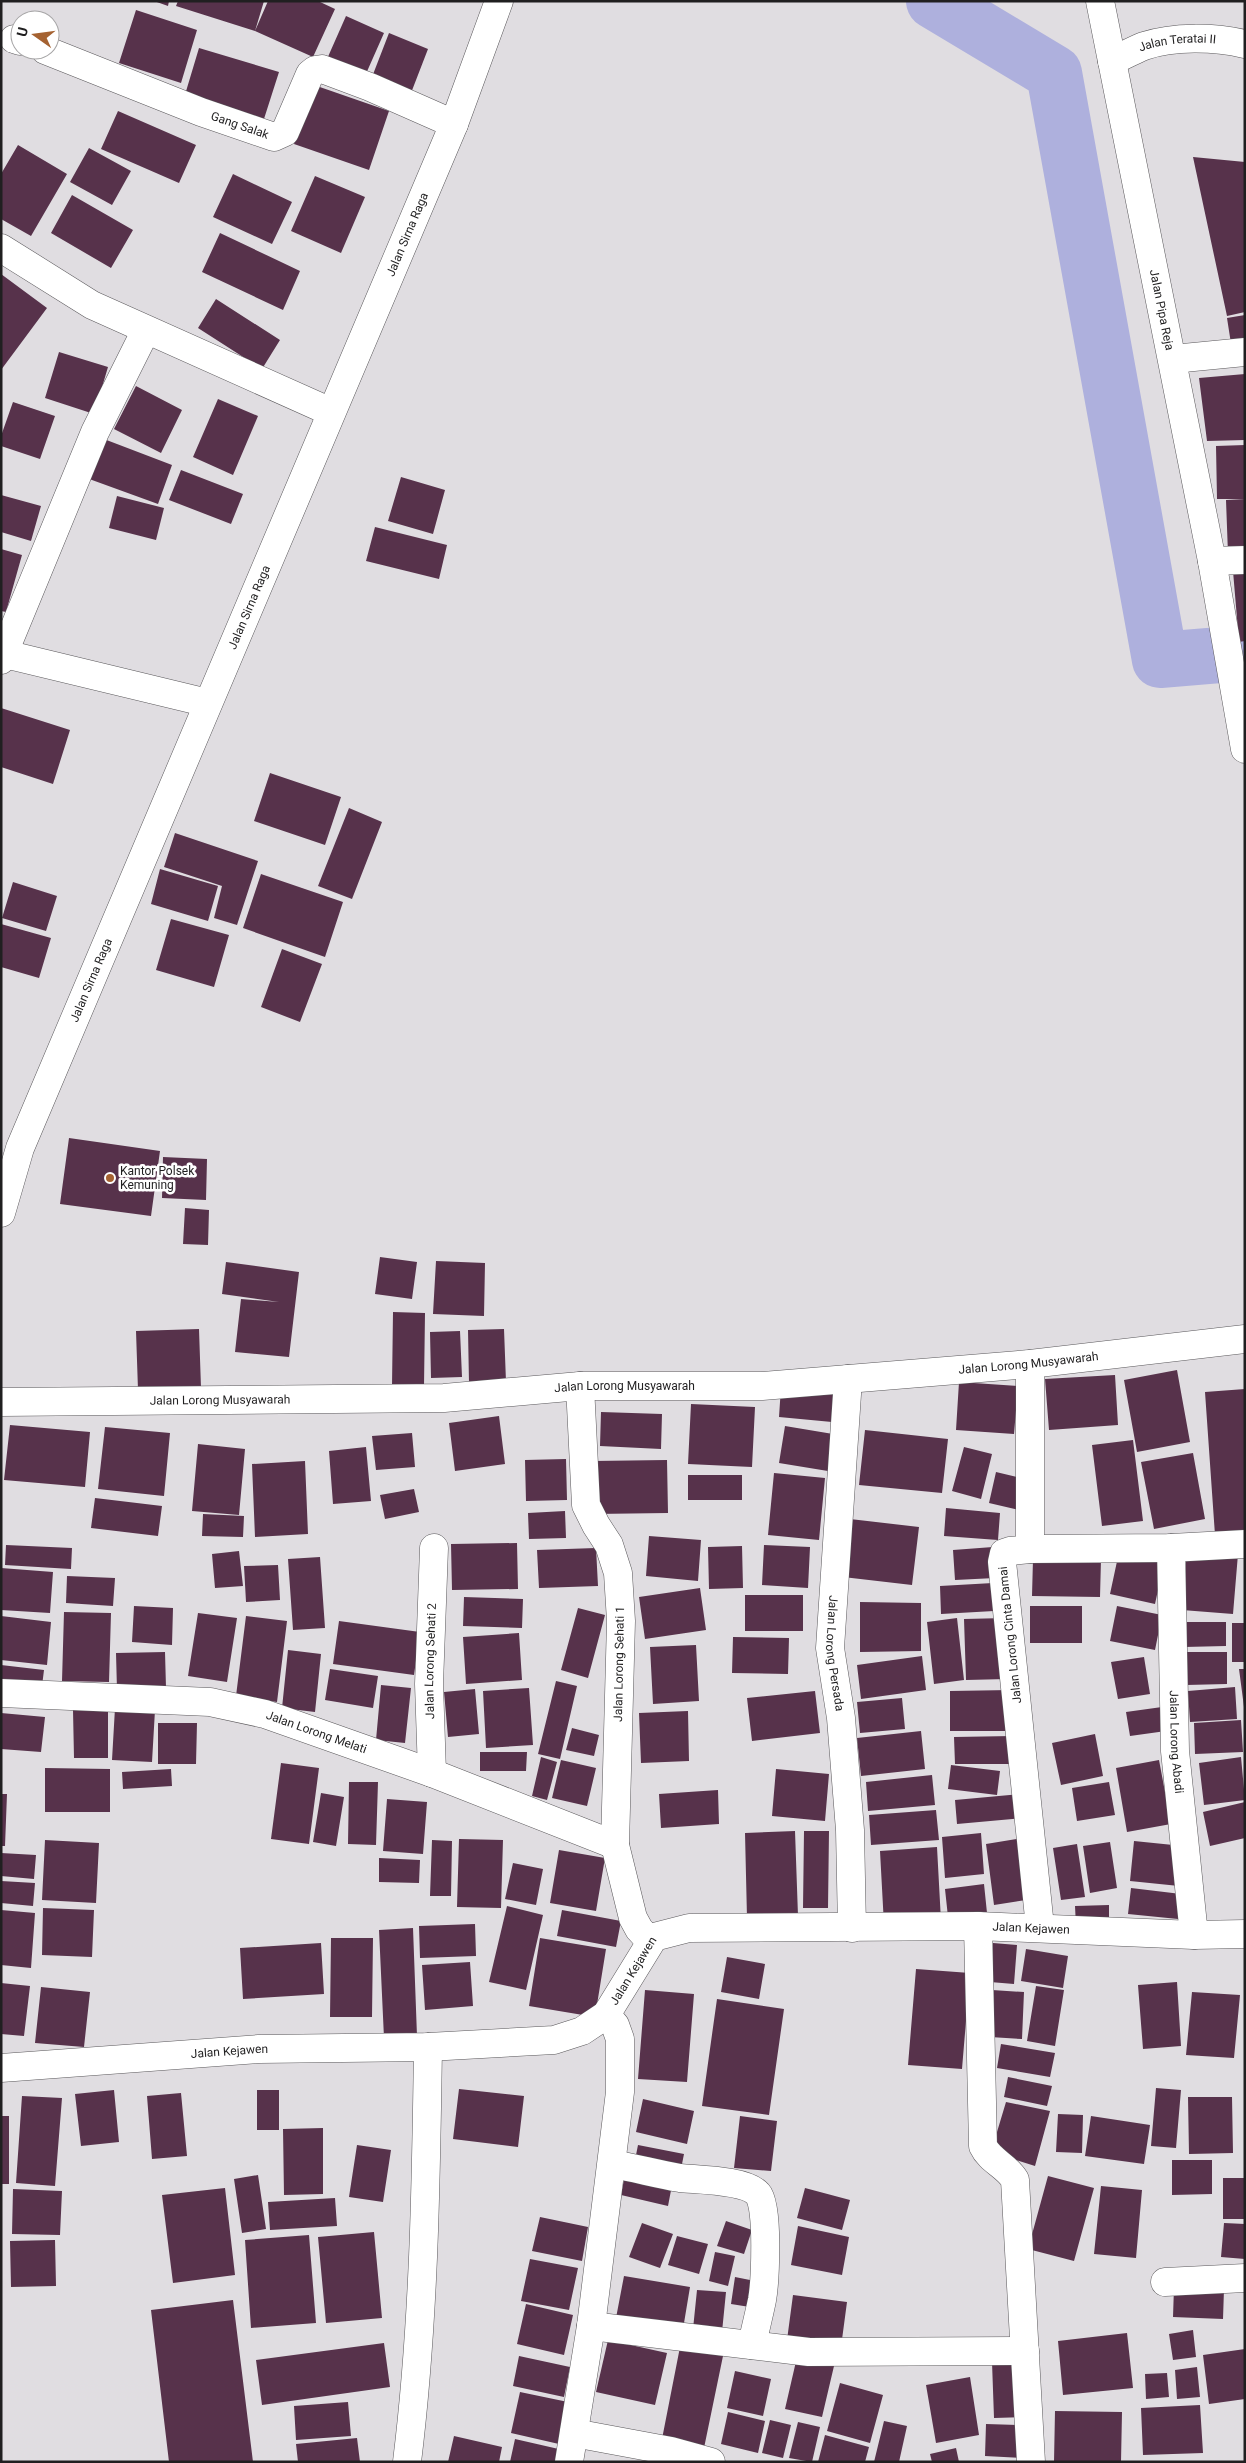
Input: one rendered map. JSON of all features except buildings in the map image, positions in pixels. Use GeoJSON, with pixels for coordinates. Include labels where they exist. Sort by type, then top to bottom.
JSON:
{"type":"FeatureCollection","features":[{"type":"Feature","properties":{"kind":"street","name":"Jalan Sirna Raga"},"geometry":{"type":"LineString","coordinates":[[1,1214],[20,1148],[454,124],[499,1]]}},
{"type":"Feature","properties":{"kind":"street","name":"Jalan Pipa Reja"},"geometry":{"type":"LineString","coordinates":[[1100,1],[1173,359],[1212,561],[1245,749]]}},
{"type":"Feature","properties":{"kind":"street","name":"Jalan Teratai II"},"geometry":{"type":"LineString","coordinates":[[1112,61],[1146,46],[1181,40],[1230,41],[1245,44]]}},
{"type":"Feature","properties":{"kind":"street","name":"Gang Salak"},"geometry":{"type":"LineString","coordinates":[[60,56],[193,108],[274,137],[285,132],[310,74],[315,70],[322,69],[370,87],[454,124]]}},
{"type":"Feature","properties":{"kind":"street"},"geometry":{"type":"LineString","coordinates":[[1,248],[92,305],[331,412]]}},
{"type":"Feature","properties":{"kind":"street"},"geometry":{"type":"LineString","coordinates":[[146,330],[95,432],[2,656],[208,704]]}},
{"type":"Feature","properties":{"kind":"street"},"geometry":{"type":"LineString","coordinates":[[1173,359],[1245,352]]}},
{"type":"Feature","properties":{"kind":"street"},"geometry":{"type":"LineString","coordinates":[[1212,561],[1245,560]]}},
{"type":"Feature","properties":{"kind":"street","name":"Jalan Lorong Musyawarah"},"geometry":{"type":"LineString","coordinates":[[1,1402],[444,1398],[580,1386],[762,1386],[1030,1364],[1245,1339]]}},
{"type":"Feature","properties":{"kind":"street"},"geometry":{"type":"LineString","coordinates":[[1030,1364],[1030,1549]]}},
{"type":"Feature","properties":{"kind":"street","name":"Jalan Lorong Persada"},"geometry":{"type":"LineString","coordinates":[[848,1379],[830,1648],[842,1718],[850,1830],[852,1928]]}},
{"type":"Feature","properties":{"kind":"street","name":"Jalan Lorong Sehati 1"},"geometry":{"type":"LineString","coordinates":[[580,1386],[586,1505],[609,1545],[618,1573],[621,1621],[615,1845],[631,1913],[639,1929],[650,1941]]}},
{"type":"Feature","properties":{"kind":"street","name":"Jalan Lorong Cinta Damai"},"geometry":{"type":"LineString","coordinates":[[1040,1927],[1002,1562],[1004,1554],[1010,1550],[1030,1549],[1171,1548],[1245,1544]]}},
{"type":"Feature","properties":{"kind":"street","name":"Jalan Lorong Sehati 2"},"geometry":{"type":"LineString","coordinates":[[432,1772],[429,1684],[434,1548]]}},
{"type":"Feature","properties":{"kind":"street","name":"Jalan Lorong Abadi"},"geometry":{"type":"LineString","coordinates":[[1171,1548],[1175,1751],[1194,1935]]}},
{"type":"Feature","properties":{"kind":"street","name":"Jalan Lorong Melati"},"geometry":{"type":"LineString","coordinates":[[1,1693],[210,1702],[265,1714],[432,1772],[615,1845]]}},
{"type":"Feature","properties":{"kind":"street"},"geometry":{"type":"LineString","coordinates":[[978,1926],[983,2146],[987,2154],[1011,2173],[1015,2180],[1031,2462]]}},
{"type":"Feature","properties":{"kind":"street","name":"Jalan Kejawen"},"geometry":{"type":"LineString","coordinates":[[1,2068],[259,2048],[428,2047],[554,2040],[582,2031],[606,2015],[650,1941],[661,1933],[689,1928],[978,1926],[1040,1927],[1194,1935],[1245,1934]]}},
{"type":"Feature","properties":{"kind":"street"},"geometry":{"type":"LineString","coordinates":[[569,2462],[591,2326],[612,2164],[621,2062],[620,2039],[615,2025],[606,2015]]}},
{"type":"Feature","properties":{"kind":"street"},"geometry":{"type":"LineString","coordinates":[[406,2462],[420,2307],[425,2220],[428,2047]]}},
{"type":"Feature","properties":{"kind":"street"},"geometry":{"type":"LineString","coordinates":[[612,2164],[679,2178],[737,2185],[758,2193],[764,2210],[764,2274],[762,2299],[752,2345]]}},
{"type":"Feature","properties":{"kind":"street"},"geometry":{"type":"LineString","coordinates":[[1165,2282],[1245,2278]]}},
{"type":"Feature","properties":{"kind":"street"},"geometry":{"type":"LineString","coordinates":[[591,2326],[809,2352],[1025,2351]]}},
{"type":"Feature","properties":{"kind":"street"},"geometry":{"type":"LineString","coordinates":[[574,2433],[671,2451],[711,2462]]}},
{"type":"Feature","properties":{"kind":"waterway"},"geometry":{"type":"LineString","coordinates":[[934,1],[1054,73],[1160,660],[1245,653]]}},
{"type":"Feature","properties":{"kind":"place","name":"Kantor Polsek Kemuning"},"geometry":{"type":"Point","coordinates":[110,1178]}}]}
